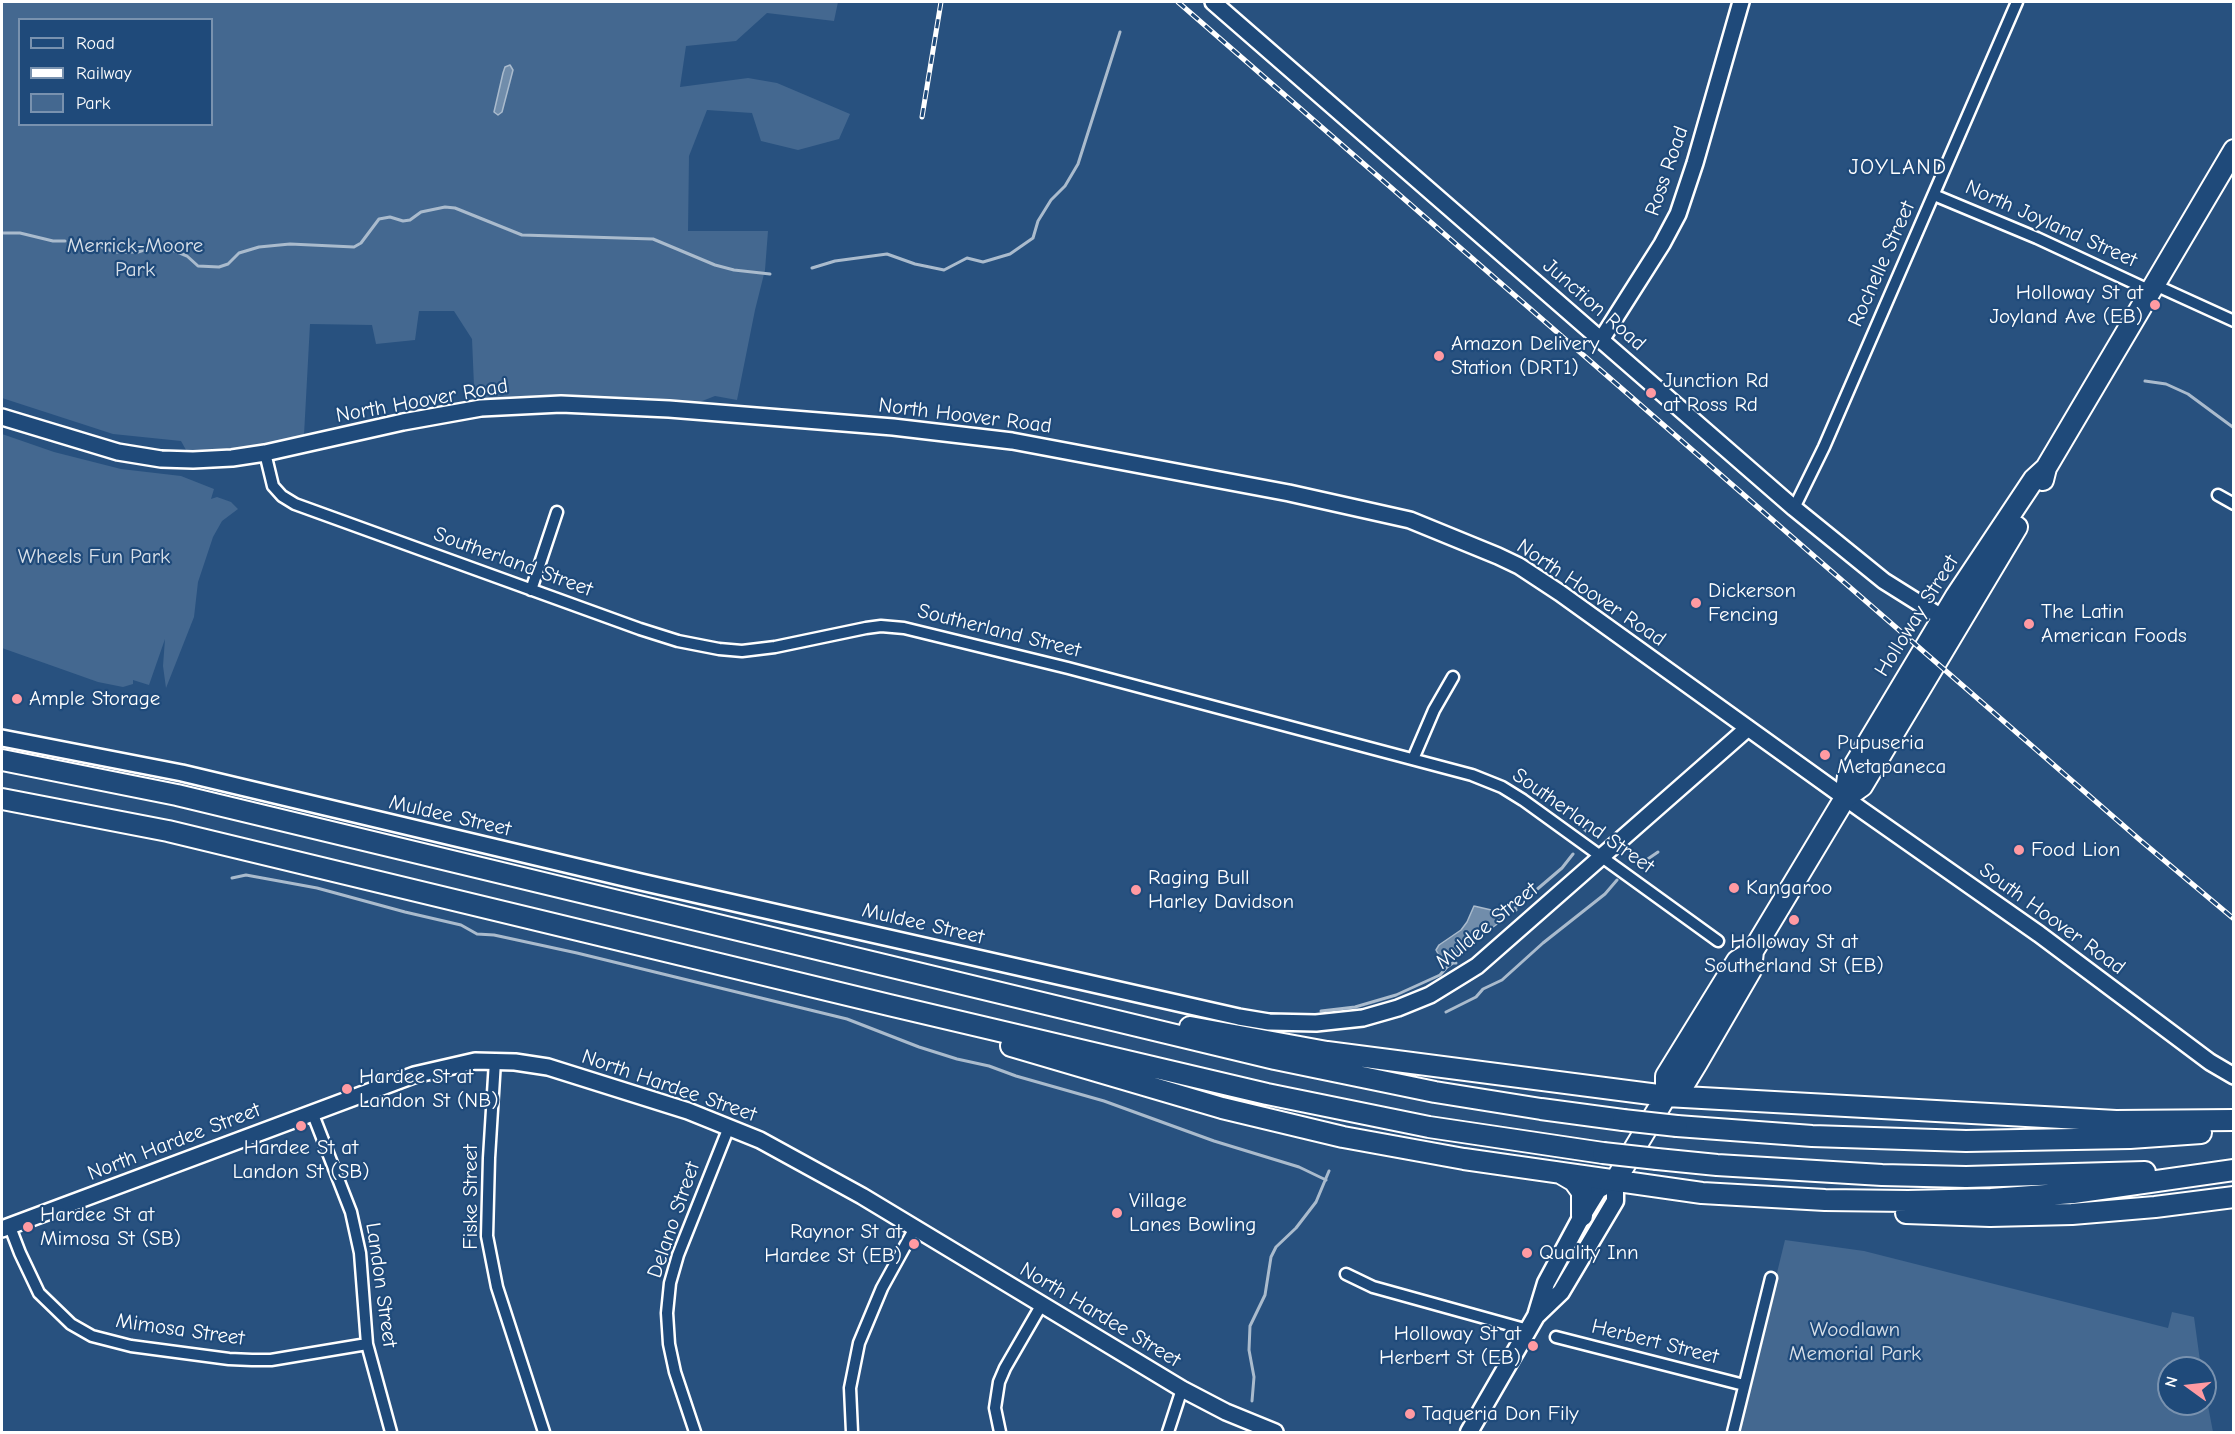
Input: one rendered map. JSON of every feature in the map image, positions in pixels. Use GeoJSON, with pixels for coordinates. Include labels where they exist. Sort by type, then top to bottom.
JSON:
{"type":"FeatureCollection","features":[{"type":"Feature","properties":{"kind":"highway","name":"Holloway Street"},"geometry":{"type":"LineString","coordinates":[[1615,1181],[1666,1096],[1683,1086],[1697,1063],[1751,970],[1753,951],[1845,798],[1848,776],[2042,484],[2046,468],[2234,150]]}},
{"type":"Feature","properties":{"kind":"highway"},"geometry":{"type":"LineString","coordinates":[[2,762],[79,775],[208,802],[1084,1014],[1367,1078],[1540,1109],[1677,1126],[1812,1136],[1966,1141],[2130,1138],[2234,1129]]}},
{"type":"Feature","properties":{"kind":"highway"},"geometry":{"type":"LineString","coordinates":[[2,799],[180,834],[889,1005],[1348,1111],[1523,1143],[1657,1159],[1810,1172],[1966,1177],[2234,1169]]}},
{"type":"Feature","properties":{"kind":"highway"},"geometry":{"type":"LineString","coordinates":[[2,812],[73,812]]}},
{"type":"Feature","properties":{"kind":"highway","name":"Holloway Street"},"geometry":{"type":"LineString","coordinates":[[1666,1096],[1666,1076],[1682,1049],[1737,961],[1753,951]]}},
{"type":"Feature","properties":{"kind":"highway"},"geometry":{"type":"LineString","coordinates":[[889,1005],[1026,1051],[1273,1121],[1369,1142],[1562,1174],[1702,1193],[1784,1198],[1908,1201],[2032,1196],[2114,1188],[2234,1169]]}},
{"type":"Feature","properties":{"kind":"highway"},"geometry":{"type":"LineString","coordinates":[[1084,1014],[1142,1018],[1327,1052],[1666,1096],[2094,1120],[2234,1120]]}},
{"type":"Feature","properties":{"kind":"highway"},"geometry":{"type":"LineString","coordinates":[[1697,1063],[1701,1085],[1708,1092],[1722,1098]]}},
{"type":"Feature","properties":{"kind":"highway"},"geometry":{"type":"LineString","coordinates":[[1562,1174],[1574,1181],[1582,1192],[1582,1216]]}},
{"type":"Feature","properties":{"kind":"highway"},"geometry":{"type":"LineString","coordinates":[[1784,1198],[1864,1210],[1990,1216],[2114,1211],[2234,1197]]}},
{"type":"Feature","properties":{"kind":"main road","name":"Holloway Street"},"geometry":{"type":"LineString","coordinates":[[1469,1432],[1532,1323],[1546,1283],[1582,1216],[1598,1190],[1615,1181],[1615,1201],[1561,1292],[1532,1323]]}},
{"type":"Feature","properties":{"kind":"street","name":"Junction Road"},"geometry":{"type":"LineString","coordinates":[[1213,2],[1794,508],[1884,581],[1950,622]]}},
{"type":"Feature","properties":{"kind":"street","name":"Ross Road"},"geometry":{"type":"LineString","coordinates":[[1601,340],[1654,259],[1678,214],[1741,2]]}},
{"type":"Feature","properties":{"kind":"street","name":"Rochelle Street"},"geometry":{"type":"LineString","coordinates":[[1794,508],[1824,447],[2017,2]]}},
{"type":"Feature","properties":{"kind":"street","name":"North Joyland Street"},"geometry":{"type":"LineString","coordinates":[[1934,195],[2234,321]]}},
{"type":"Feature","properties":{"kind":"street","name":"North Hoover Road"},"geometry":{"type":"LineString","coordinates":[[2,417],[102,448],[161,459],[214,460],[265,453],[442,415],[501,406],[561,404],[669,408],[971,435],[1069,451],[1332,502],[1410,520],[1498,556],[1533,575],[1845,798]]}},
{"type":"Feature","properties":{"kind":"street","name":"Southerland Street"},"geometry":{"type":"LineString","coordinates":[[265,453],[273,486],[282,496],[295,504],[660,636],[719,649],[742,651],[775,647],[881,626],[923,631],[1472,775],[1502,787],[1603,856],[1718,941]]}},
{"type":"Feature","properties":{"kind":"street"},"geometry":{"type":"LineString","coordinates":[[2218,495],[2234,504]]}},
{"type":"Feature","properties":{"kind":"street"},"geometry":{"type":"LineString","coordinates":[[531,590],[557,512]]}},
{"type":"Feature","properties":{"kind":"street"},"geometry":{"type":"LineString","coordinates":[[1413,759],[1430,717],[1453,677]]}},
{"type":"Feature","properties":{"kind":"street","name":"Muldee Street"},"geometry":{"type":"LineString","coordinates":[[2,738],[182,773],[703,896],[1239,1017],[1284,1023],[1331,1023],[1363,1018],[1398,1008],[1462,977],[1490,956],[1748,728]]}},
{"type":"Feature","properties":{"kind":"street","name":"South Hoover Road"},"geometry":{"type":"LineString","coordinates":[[1845,798],[2048,940],[2210,1062],[2234,1076]]}},
{"type":"Feature","properties":{"kind":"street","name":"Fiske Street"},"geometry":{"type":"LineString","coordinates":[[495,1061],[487,1236],[497,1287],[544,1432]]}},
{"type":"Feature","properties":{"kind":"street","name":"North Hardee Street"},"geometry":{"type":"LineString","coordinates":[[6,1228],[312,1112],[433,1070],[462,1063],[515,1062],[559,1070],[688,1111],[760,1140],[807,1164],[1182,1389],[1226,1412],[1275,1432]]}},
{"type":"Feature","properties":{"kind":"street","name":"Landon Street"},"geometry":{"type":"LineString","coordinates":[[312,1112],[351,1212],[360,1253],[367,1344],[391,1432]]}},
{"type":"Feature","properties":{"kind":"street","name":"Delano Street"},"geometry":{"type":"LineString","coordinates":[[695,1432],[675,1372],[669,1344],[667,1313],[670,1283],[678,1255],[729,1127]]}},
{"type":"Feature","properties":{"kind":"street","name":"Mimosa Street"},"geometry":{"type":"LineString","coordinates":[[6,1228],[33,1284],[43,1297],[71,1324],[101,1338],[142,1347],[252,1360],[271,1360],[367,1344]]}},
{"type":"Feature","properties":{"kind":"street"},"geometry":{"type":"LineString","coordinates":[[852,1432],[850,1388],[859,1343],[882,1288],[915,1228]]}},
{"type":"Feature","properties":{"kind":"street"},"geometry":{"type":"LineString","coordinates":[[1346,1274],[1372,1287],[1532,1323]]}},
{"type":"Feature","properties":{"kind":"street"},"geometry":{"type":"LineString","coordinates":[[1733,1432],[1771,1278]]}},
{"type":"Feature","properties":{"kind":"street"},"geometry":{"type":"LineString","coordinates":[[1000,1432],[995,1408],[999,1382],[1042,1304]]}},
{"type":"Feature","properties":{"kind":"street","name":"Herbert Street"},"geometry":{"type":"LineString","coordinates":[[1556,1337],[1744,1385]]}},
{"type":"Feature","properties":{"kind":"street"},"geometry":{"type":"LineString","coordinates":[[1168,1432],[1182,1389]]}},
{"type":"Feature","properties":{"kind":"green space","name":"Merrick-Moore Park"},"geometry":{"type":"Polygon","coordinates":[[[2,2],[838,2],[834,21],[767,13],[736,41],[686,46],[680,87],[748,78],[777,83],[850,114],[839,139],[798,150],[761,141],[752,113],[707,110],[689,156],[688,231],[768,231],[765,270],[737,400],[715,396],[697,403],[513,398],[481,402],[474,386],[472,339],[454,311],[419,311],[415,340],[376,344],[372,325],[310,324],[304,435],[235,452],[186,450],[181,441],[113,434],[2,398],[2,2]]]}},
{"type":"Feature","properties":{"kind":"green space","name":"Wheels Fun Park"},"geometry":{"type":"Polygon","coordinates":[[[2,434],[54,452],[121,469],[181,476],[214,489],[211,499],[217,497],[231,502],[238,509],[222,521],[213,537],[198,582],[194,617],[166,688],[163,666],[165,639],[149,685],[133,680],[133,684],[123,687],[98,682],[2,648],[2,434]]]}},
{"type":"Feature","properties":{"kind":"green space","name":"Woodlawn Memorial Park"},"geometry":{"type":"Polygon","coordinates":[[[1785,1240],[1864,1251],[2168,1328],[2172,1312],[2194,1317],[2199,1356],[2157,1356],[2157,1416],[2210,1416],[2213,1432],[1738,1432],[1785,1240]]]}},
{"type":"Feature","properties":{"kind":"shaded area"},"geometry":{"type":"Polygon","coordinates":[[[510,65],[513,70],[502,112],[498,115],[494,112],[503,73],[505,67],[510,65]]]}},
{"type":"Feature","properties":{"kind":"shaded area"},"geometry":{"type":"Polygon","coordinates":[[[1474,906],[1500,912],[1504,919],[1447,961],[1441,959],[1436,950],[1439,945],[1461,930],[1474,906]]]}},
{"type":"Feature","properties":{"kind":"waterway"},"geometry":{"type":"LineString","coordinates":[[812,268],[835,261],[887,254],[915,264],[944,270],[967,258],[983,262],[1010,254],[1033,238],[1038,221],[1051,200],[1065,186],[1078,164],[1120,32]]}},
{"type":"Feature","properties":{"kind":"waterway"},"geometry":{"type":"LineString","coordinates":[[100,244],[103,248],[116,252],[138,252],[153,247],[165,247],[187,256],[198,266],[219,267],[228,264],[239,253],[259,247],[290,244],[354,247],[361,243],[379,219],[390,217],[403,221],[410,220],[421,212],[445,207],[455,208],[522,235],[653,239],[715,265],[734,270],[770,274]]}},
{"type":"Feature","properties":{"kind":"waterway"},"geometry":{"type":"LineString","coordinates":[[2,233],[20,233],[53,241],[65,241]]}},
{"type":"Feature","properties":{"kind":"waterway"},"geometry":{"type":"LineString","coordinates":[[2145,381],[2166,384],[2188,394],[2234,428]]}},
{"type":"Feature","properties":{"kind":"waterway"},"geometry":{"type":"LineString","coordinates":[[1579,824],[1586,831]]}},
{"type":"Feature","properties":{"kind":"waterway"},"geometry":{"type":"LineString","coordinates":[[1639,865],[1658,852]]}},
{"type":"Feature","properties":{"kind":"waterway"},"geometry":{"type":"LineString","coordinates":[[1516,910],[1514,909],[1562,868],[1573,854]]}},
{"type":"Feature","properties":{"kind":"waterway"},"geometry":{"type":"LineString","coordinates":[[232,878],[246,875],[317,888],[461,925],[477,934],[494,935],[577,953],[847,1019],[919,1047],[1104,1101],[1214,1141],[1299,1167],[1326,1180]]}},
{"type":"Feature","properties":{"kind":"waterway"},"geometry":{"type":"LineString","coordinates":[[1446,1012],[1476,997],[1483,989],[1502,980],[1543,943],[1605,894],[1617,880]]}},
{"type":"Feature","properties":{"kind":"waterway"},"geometry":{"type":"LineString","coordinates":[[1501,914],[1514,909]]}},
{"type":"Feature","properties":{"kind":"waterway"},"geometry":{"type":"LineString","coordinates":[[1321,1011],[1355,1007],[1396,995],[1440,975],[1447,967],[1456,963]]}},
{"type":"Feature","properties":{"kind":"waterway"},"geometry":{"type":"LineString","coordinates":[[1252,1401],[1254,1377],[1249,1350],[1250,1326],[1265,1295],[1271,1257],[1276,1247],[1296,1228],[1316,1202],[1329,1171]]}},
{"type":"Feature","properties":{"kind":"railway"},"geometry":{"type":"LineString","coordinates":[[922,117],[941,2]]}},
{"type":"Feature","properties":{"kind":"railway"},"geometry":{"type":"LineString","coordinates":[[1178,2],[2140,840],[2234,919]]}},
{"type":"Feature","properties":{"kind":"place","name":"Holloway St at Joyland Ave (EB)"},"geometry":{"type":"Point","coordinates":[2155,305]}},
{"type":"Feature","properties":{"kind":"place","name":"Amazon Delivery Station (DRT1)"},"geometry":{"type":"Point","coordinates":[1439,356]}},
{"type":"Feature","properties":{"kind":"place","name":"Junction Rd at Ross Rd"},"geometry":{"type":"Point","coordinates":[1651,393]}},
{"type":"Feature","properties":{"kind":"place","name":"Dickerson Fencing"},"geometry":{"type":"Point","coordinates":[1696,603]}},
{"type":"Feature","properties":{"kind":"place","name":"The Latin American Foods"},"geometry":{"type":"Point","coordinates":[2029,624]}},
{"type":"Feature","properties":{"kind":"place","name":"Ample Storage"},"geometry":{"type":"Point","coordinates":[17,699]}},
{"type":"Feature","properties":{"kind":"place","name":"Pupuseria Metapaneca"},"geometry":{"type":"Point","coordinates":[1825,755]}},
{"type":"Feature","properties":{"kind":"place","name":"Food Lion"},"geometry":{"type":"Point","coordinates":[2019,850]}},
{"type":"Feature","properties":{"kind":"place","name":"Kangaroo"},"geometry":{"type":"Point","coordinates":[1734,888]}},
{"type":"Feature","properties":{"kind":"place","name":"Raging Bull Harley Davidson"},"geometry":{"type":"Point","coordinates":[1136,890]}},
{"type":"Feature","properties":{"kind":"place","name":"Holloway St at Southerland St (EB)"},"geometry":{"type":"Point","coordinates":[1794,920]}},
{"type":"Feature","properties":{"kind":"place","name":"Hardee St at Landon St (NB)"},"geometry":{"type":"Point","coordinates":[347,1089]}},
{"type":"Feature","properties":{"kind":"place","name":"Hardee St at Landon St (SB)"},"geometry":{"type":"Point","coordinates":[301,1126]}},
{"type":"Feature","properties":{"kind":"place","name":"Village Lanes Bowling"},"geometry":{"type":"Point","coordinates":[1117,1213]}},
{"type":"Feature","properties":{"kind":"place","name":"Hardee St at Mimosa St (SB)"},"geometry":{"type":"Point","coordinates":[28,1227]}},
{"type":"Feature","properties":{"kind":"place","name":"Raynor St at Hardee St (EB)"},"geometry":{"type":"Point","coordinates":[914,1244]}},
{"type":"Feature","properties":{"kind":"place","name":"Quality Inn"},"geometry":{"type":"Point","coordinates":[1527,1253]}},
{"type":"Feature","properties":{"kind":"place","name":"Holloway St at Herbert St (EB)"},"geometry":{"type":"Point","coordinates":[1533,1346]}},
{"type":"Feature","properties":{"kind":"place","name":"Taqueria Don Fily"},"geometry":{"type":"Point","coordinates":[1410,1414]}},
{"type":"Feature","properties":{"kind":"district","name":"JOYLAND"},"geometry":{"type":"Point","coordinates":[1898,168]}}]}
